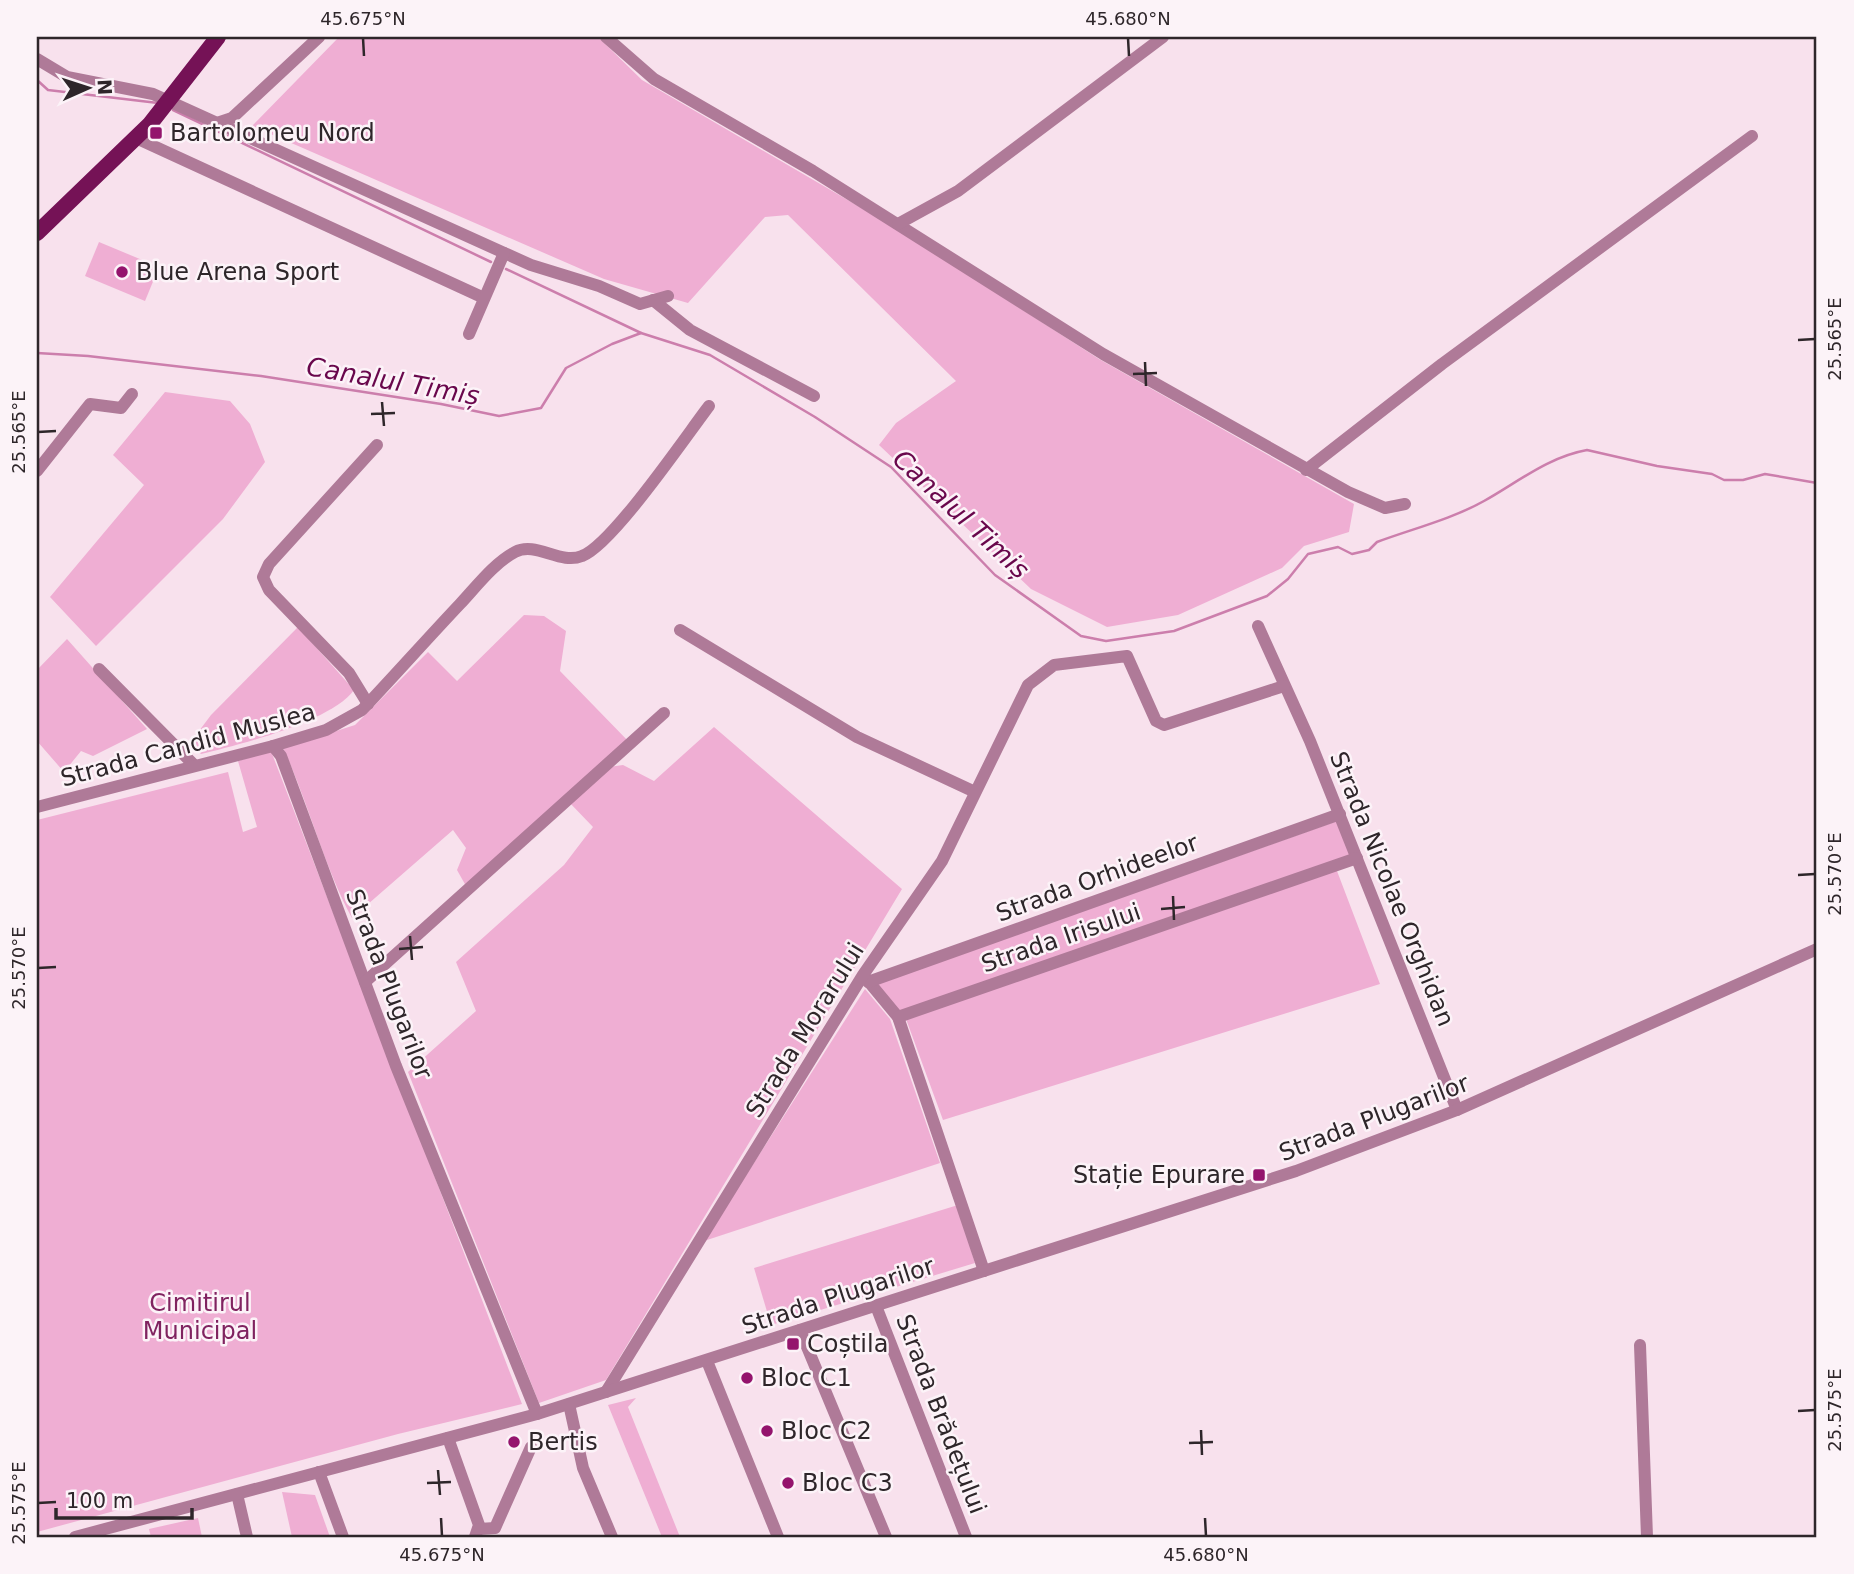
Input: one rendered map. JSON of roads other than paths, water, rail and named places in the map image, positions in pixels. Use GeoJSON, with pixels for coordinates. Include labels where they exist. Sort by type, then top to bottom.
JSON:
{"type":"FeatureCollection","features":[{"type":"Feature","properties":{"kind":"main road"},"geometry":{"type":"LineString","coordinates":[[37,233],[136,138],[170,101],[218,37]]}},
{"type":"Feature","properties":{"kind":"street"},"geometry":{"type":"LineString","coordinates":[[217,123],[232,118],[319,37]]}},
{"type":"Feature","properties":{"kind":"street"},"geometry":{"type":"LineString","coordinates":[[606,37],[654,79],[813,171],[1103,354],[1261,440],[1306,470],[1385,508],[1405,504]]}},
{"type":"Feature","properties":{"kind":"street"},"geometry":{"type":"LineString","coordinates":[[898,224],[958,191],[1163,37]]}},
{"type":"Feature","properties":{"kind":"street"},"geometry":{"type":"LineString","coordinates":[[37,59],[67,77],[131,88],[170,101],[531,265],[599,286],[640,304],[668,296]]}},
{"type":"Feature","properties":{"kind":"street"},"geometry":{"type":"LineString","coordinates":[[1306,470],[1442,364],[1752,136]]}},
{"type":"Feature","properties":{"kind":"street"},"geometry":{"type":"LineString","coordinates":[[136,138],[484,298]]}},
{"type":"Feature","properties":{"kind":"street"},"geometry":{"type":"LineString","coordinates":[[469,334],[504,253]]}},
{"type":"Feature","properties":{"kind":"street"},"geometry":{"type":"LineString","coordinates":[[653,300],[690,330],[814,396]]}},
{"type":"Feature","properties":{"kind":"street"},"geometry":{"type":"LineString","coordinates":[[37,471],[90,404],[121,408],[132,394]]}},
{"type":"Feature","properties":{"kind":"street","name":"Strada Candid Muslea"},"geometry":{"type":"LineString","coordinates":[[37,807],[273,746],[346,721],[368,704],[484,579],[515,552],[534,550],[570,558],[580,557],[598,546],[616,527],[709,406]]}},
{"type":"Feature","properties":{"kind":"street"},"geometry":{"type":"LineString","coordinates":[[368,704],[356,680],[269,590],[263,577],[269,564],[377,445]]}},
{"type":"Feature","properties":{"kind":"street","name":"Strada Nicolae Orghidan"},"geometry":{"type":"LineString","coordinates":[[1258,626],[1340,814],[1457,1110]]}},
{"type":"Feature","properties":{"kind":"street"},"geometry":{"type":"LineString","coordinates":[[680,630],[857,737],[975,792]]}},
{"type":"Feature","properties":{"kind":"street","name":"Strada Morarului"},"geometry":{"type":"LineString","coordinates":[[606,1392],[942,861],[1028,685],[1054,665],[1124,654],[1131,659],[1156,722],[1170,724],[1284,686]]}},
{"type":"Feature","properties":{"kind":"street"},"geometry":{"type":"LineString","coordinates":[[99,669],[194,765]]}},
{"type":"Feature","properties":{"kind":"street"},"geometry":{"type":"LineString","coordinates":[[365,982],[664,713]]}},
{"type":"Feature","properties":{"kind":"street","name":"Strada Plugarilor"},"geometry":{"type":"LineString","coordinates":[[273,746],[281,756],[365,982],[537,1414],[1297,1171],[1457,1110],[1817,949]]}},
{"type":"Feature","properties":{"kind":"street","name":"Strada Orhideelor"},"geometry":{"type":"LineString","coordinates":[[865,979],[1340,814]]}},
{"type":"Feature","properties":{"kind":"street","name":"Strada Irisului"},"geometry":{"type":"LineString","coordinates":[[898,1017],[1357,858]]}},
{"type":"Feature","properties":{"kind":"street"},"geometry":{"type":"LineString","coordinates":[[865,979],[898,1017],[984,1271]]}},
{"type":"Feature","properties":{"kind":"street","name":"Strada Brădețului"},"geometry":{"type":"LineString","coordinates":[[876,1306],[966,1537]]}},
{"type":"Feature","properties":{"kind":"street"},"geometry":{"type":"LineString","coordinates":[[800,1330],[886,1537]]}},
{"type":"Feature","properties":{"kind":"street"},"geometry":{"type":"LineString","coordinates":[[1640,1345],[1647,1537]]}},
{"type":"Feature","properties":{"kind":"street"},"geometry":{"type":"LineString","coordinates":[[707,1361],[778,1537]]}},
{"type":"Feature","properties":{"kind":"street"},"geometry":{"type":"LineString","coordinates":[[569,1404],[583,1468],[612,1537]]}},
{"type":"Feature","properties":{"kind":"street"},"geometry":{"type":"LineString","coordinates":[[75,1537],[537,1414]]}},
{"type":"Feature","properties":{"kind":"street"},"geometry":{"type":"LineString","coordinates":[[448,1438],[477,1533],[498,1533],[531,1447]]}},
{"type":"Feature","properties":{"kind":"street"},"geometry":{"type":"LineString","coordinates":[[319,1472],[343,1537]]}},
{"type":"Feature","properties":{"kind":"street"},"geometry":{"type":"LineString","coordinates":[[237,1494],[247,1537]]}},
{"type":"Feature","properties":{"kind":"waterway"},"geometry":{"type":"LineString","coordinates":[[37,80],[48,90],[158,103]]}},
{"type":"Feature","properties":{"kind":"waterway"},"geometry":{"type":"LineString","coordinates":[[173,110],[491,262]]}},
{"type":"Feature","properties":{"kind":"waterway"},"geometry":{"type":"LineString","coordinates":[[506,269],[641,333]]}},
{"type":"Feature","properties":{"kind":"waterway","name":"Canalul Timiș"},"geometry":{"type":"LineString","coordinates":[[37,353],[88,356],[261,376],[441,404],[499,416],[541,408],[566,368],[612,344],[641,333],[710,355],[815,417],[891,467],[995,575],[1081,636],[1106,641],[1174,631],[1267,596],[1288,579],[1308,554],[1338,547],[1352,554],[1369,550],[1377,542],[1472,507],[1546,464],[1573,453],[1587,450],[1657,466],[1712,474],[1724,480],[1743,480],[1765,474],[1817,483]]}},
{"type":"Feature","properties":{"kind":"place","name":"Bartolomeu Nord"},"geometry":{"type":"Point","coordinates":[156,133]}},
{"type":"Feature","properties":{"kind":"place","name":"Blue Arena Sport"},"geometry":{"type":"Point","coordinates":[122,272]}},
{"type":"Feature","properties":{"kind":"place","name":"Stație Epurare"},"geometry":{"type":"Point","coordinates":[1259,1175]}},
{"type":"Feature","properties":{"kind":"place","name":"Coștila"},"geometry":{"type":"Point","coordinates":[793,1344]}},
{"type":"Feature","properties":{"kind":"place","name":"Bloc C1"},"geometry":{"type":"Point","coordinates":[747,1378]}},
{"type":"Feature","properties":{"kind":"place","name":"Bloc C2"},"geometry":{"type":"Point","coordinates":[767,1431]}},
{"type":"Feature","properties":{"kind":"place","name":"Bertis"},"geometry":{"type":"Point","coordinates":[514,1442]}},
{"type":"Feature","properties":{"kind":"place","name":"Bloc C3"},"geometry":{"type":"Point","coordinates":[788,1483]}},
{"type":"Feature","properties":{"kind":"park label","name":"Cimitirul Municipal"},"geometry":{"type":"Point","coordinates":[200,1317]}}]}
